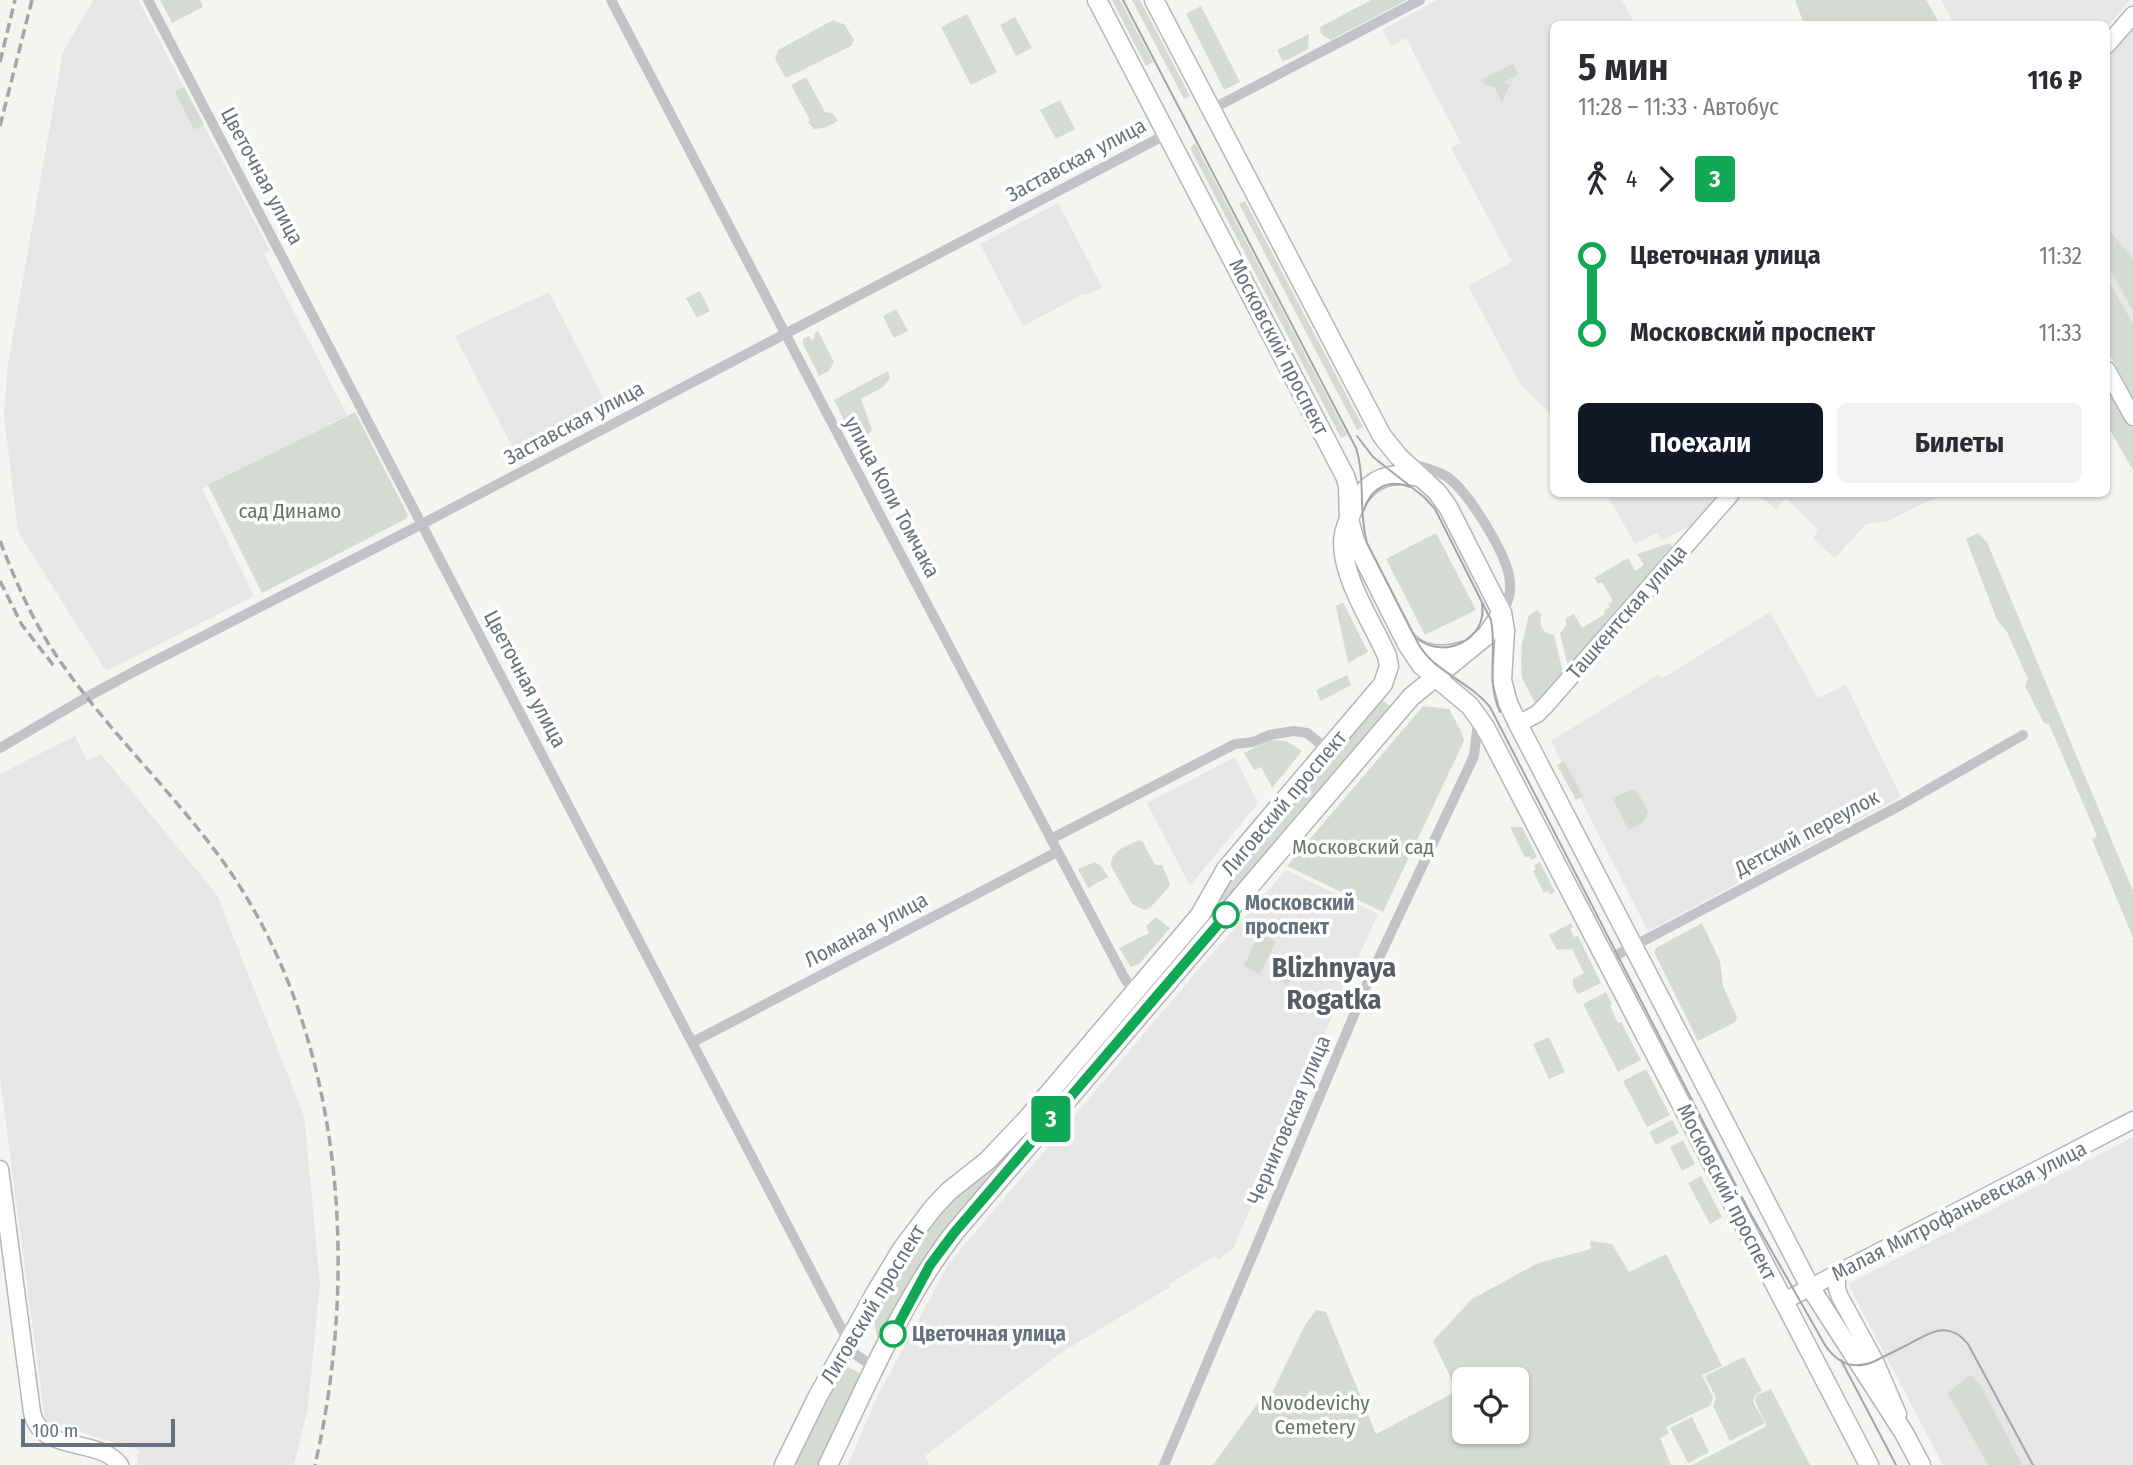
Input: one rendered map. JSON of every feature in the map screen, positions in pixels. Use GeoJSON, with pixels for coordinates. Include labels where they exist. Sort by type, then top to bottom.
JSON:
{"type":"FeatureCollection","features":[{"type":"Feature","properties":{"kind":"main road","name":"Московский проспект"},"geometry":{"type":"LineString","coordinates":[[1097,0],[1345,476],[1348,485],[1349,520],[1360,553],[1402,633],[1416,658],[1476,713],[1498,751],[1869,1465]]}},
{"type":"Feature","properties":{"kind":"main road","name":"Московский проспект"},"geometry":{"type":"LineString","coordinates":[[1154,0],[1377,426],[1399,457],[1437,492],[1452,513],[1502,612],[1505,630],[1502,680],[1508,703],[1518,724],[1810,1287],[1904,1433],[1921,1465]]}},
{"type":"Feature","properties":{"kind":"main road"},"geometry":{"type":"LineString","coordinates":[[1349,520],[1361,494],[1377,480],[1395,474],[1420,477]]}},
{"type":"Feature","properties":{"kind":"main road","name":"Лиговский проспект"},"geometry":{"type":"LineString","coordinates":[[784,1465],[849,1341],[902,1249],[933,1208],[1006,1143],[1200,915],[1226,869],[1383,684],[1389,666],[1387,656],[1358,597],[1347,566],[1344,534],[1349,520]]}},
{"type":"Feature","properties":{"kind":"main road","name":"Лиговский проспект"},"geometry":{"type":"LineString","coordinates":[[828,1465],[905,1308],[930,1265],[954,1233],[1406,703],[1486,636],[1502,612]]}},
{"type":"Feature","properties":{"kind":"main road"},"geometry":{"type":"LineString","coordinates":[[1402,633],[1410,644],[1427,654],[1447,654],[1473,648]]}},
{"type":"Feature","properties":{"kind":"street","name":"Цветочная улица"},"geometry":{"type":"LineString","coordinates":[[148,0],[856,1355],[876,1368]]}},
{"type":"Feature","properties":{"kind":"street","name":"улица Коли Томчака"},"geometry":{"type":"LineString","coordinates":[[611,0],[1057,852],[1134,993],[1147,1006]]}},
{"type":"Feature","properties":{"kind":"street"},"geometry":{"type":"LineString","coordinates":[[1212,109],[1420,0]]}},
{"type":"Feature","properties":{"kind":"street"},"geometry":{"type":"LineString","coordinates":[[2110,42],[2133,15]]}},
{"type":"Feature","properties":{"kind":"street","name":"Заставская улица"},"geometry":{"type":"LineString","coordinates":[[0,748],[102,688],[422,524],[1167,134]]}},
{"type":"Feature","properties":{"kind":"street"},"geometry":{"type":"LineString","coordinates":[[2110,375],[2133,417]]}},
{"type":"Feature","properties":{"kind":"street"},"geometry":{"type":"LineString","coordinates":[[1399,457],[1446,476],[1468,496],[1508,569],[1510,599],[1502,612]]}},
{"type":"Feature","properties":{"kind":"street","name":"Ташкентская улица"},"geometry":{"type":"LineString","coordinates":[[1518,724],[1544,707],[1728,497]]}},
{"type":"Feature","properties":{"kind":"street","name":"Черниговская улица"},"geometry":{"type":"LineString","coordinates":[[1164,1465],[1370,977],[1474,756],[1478,733],[1476,713]]}},
{"type":"Feature","properties":{"kind":"street"},"geometry":{"type":"LineString","coordinates":[[1051,839],[1235,744],[1294,731],[1307,733],[1328,750]]}},
{"type":"Feature","properties":{"kind":"street","name":"Детский переулок"},"geometry":{"type":"LineString","coordinates":[[1607,960],[1901,805],[2022,735]]}},
{"type":"Feature","properties":{"kind":"street"},"geometry":{"type":"LineString","coordinates":[[1474,756],[1485,751],[1498,751]]}},
{"type":"Feature","properties":{"kind":"street","name":"Ломаная улица"},"geometry":{"type":"LineString","coordinates":[[692,1042],[1057,852]]}},
{"type":"Feature","properties":{"kind":"street","name":"Малая Митрофаньевская улица"},"geometry":{"type":"LineString","coordinates":[[1784,1301],[2133,1120]]}},
{"type":"Feature","properties":{"kind":"street"},"geometry":{"type":"LineString","coordinates":[[0,1170],[33,1419],[46,1435],[101,1452],[120,1465]]}},
{"type":"Feature","properties":{"kind":"street"},"geometry":{"type":"LineString","coordinates":[[1837,1274],[1840,1297],[1875,1361],[1904,1433]]}},
{"type":"Feature","properties":{"kind":"shaded area"},"geometry":{"type":"Polygon","coordinates":[[[93,0],[138,0],[270,251],[264,254],[347,415],[202,489],[254,596],[106,671],[18,532],[4,415],[8,364],[63,52],[93,0]]]}},
{"type":"Feature","properties":{"kind":"shaded area"},"geometry":{"type":"Polygon","coordinates":[[[1437,0],[1622,0],[1633,21],[1550,21],[1550,413],[1521,385],[1468,286],[1512,262],[1451,148],[1461,143],[1406,38],[1391,46],[1382,30],[1437,0]]]}},
{"type":"Feature","properties":{"kind":"shaded area"},"geometry":{"type":"Polygon","coordinates":[[[1941,0],[2130,0],[2110,23],[2110,21],[1952,21],[1941,0]]]}},
{"type":"Feature","properties":{"kind":"shaded area"},"geometry":{"type":"Polygon","coordinates":[[[2133,25],[2133,324],[2110,282],[2110,53],[2133,25]]]}},
{"type":"Feature","properties":{"kind":"shaded area"},"geometry":{"type":"Polygon","coordinates":[[[1058,203],[1102,287],[1023,326],[980,244],[1058,203]]]}},
{"type":"Feature","properties":{"kind":"shaded area"},"geometry":{"type":"Polygon","coordinates":[[[549,292],[609,409],[517,456],[455,336],[549,292]]]}},
{"type":"Feature","properties":{"kind":"shaded area"},"geometry":{"type":"Polygon","coordinates":[[[1609,497],[1715,497],[1690,526],[1662,540],[1657,533],[1635,544],[1609,497]]]}},
{"type":"Feature","properties":{"kind":"shaded area"},"geometry":{"type":"Polygon","coordinates":[[[1761,497],[1936,497],[1888,521],[1866,524],[1835,558],[1813,539],[1818,530],[1786,498],[1776,509],[1761,497]]]}},
{"type":"Feature","properties":{"kind":"shaded area"},"geometry":{"type":"Polygon","coordinates":[[[1770,612],[1818,698],[1846,685],[1901,797],[1648,931],[1551,741],[1658,675],[1663,678],[1770,612]]]}},
{"type":"Feature","properties":{"kind":"shaded area"},"geometry":{"type":"Polygon","coordinates":[[[75,736],[87,761],[101,754],[217,895],[304,1116],[320,1283],[308,1407],[294,1465],[138,1465],[139,1450],[45,1421],[0,1078],[0,774],[75,736]]]}},
{"type":"Feature","properties":{"kind":"shaded area"},"geometry":{"type":"Polygon","coordinates":[[[1235,757],[1258,803],[1190,886],[1147,803],[1235,757]]]}},
{"type":"Feature","properties":{"kind":"shaded area"},"geometry":{"type":"Polygon","coordinates":[[[1286,870],[1378,914],[1233,1249],[1219,1259],[1215,1256],[1169,1284],[1170,1287],[1062,1352],[925,1456],[930,1465],[848,1465],[876,1399],[949,1263],[1286,870]]]}},
{"type":"Feature","properties":{"kind":"shaded area"},"geometry":{"type":"Polygon","coordinates":[[[2133,1137],[2133,1465],[1943,1465],[1848,1284],[2133,1137]]]}},
{"type":"Feature","properties":{"kind":"green space"},"geometry":{"type":"Polygon","coordinates":[[[160,0],[200,0],[203,7],[172,23],[160,0]]]}},
{"type":"Feature","properties":{"kind":"green space"},"geometry":{"type":"Polygon","coordinates":[[[1112,0],[1120,0],[1153,62],[1146,66],[1112,0]]]}},
{"type":"Feature","properties":{"kind":"green space"},"geometry":{"type":"Polygon","coordinates":[[[1132,0],[1140,0],[1190,96],[1184,99],[1132,0]]]}},
{"type":"Feature","properties":{"kind":"green space"},"geometry":{"type":"Polygon","coordinates":[[[1371,0],[1407,0],[1331,40],[1321,34],[1320,27],[1371,0]]]}},
{"type":"Feature","properties":{"kind":"green space"},"geometry":{"type":"Polygon","coordinates":[[[1795,0],[1926,0],[1938,21],[1803,21],[1795,0]]]}},
{"type":"Feature","properties":{"kind":"green space"},"geometry":{"type":"Polygon","coordinates":[[[1201,6],[1240,82],[1224,90],[1186,14],[1201,6]]]}},
{"type":"Feature","properties":{"kind":"green space"},"geometry":{"type":"Polygon","coordinates":[[[967,14],[997,72],[971,85],[941,27],[967,14]]]}},
{"type":"Feature","properties":{"kind":"green space"},"geometry":{"type":"Polygon","coordinates":[[[1015,17],[1032,48],[1016,56],[1000,25],[1015,17]]]}},
{"type":"Feature","properties":{"kind":"green space"},"geometry":{"type":"Polygon","coordinates":[[[833,20],[845,25],[854,40],[851,46],[786,78],[775,59],[778,50],[833,20]]]}},
{"type":"Feature","properties":{"kind":"green space"},"geometry":{"type":"Polygon","coordinates":[[[1309,34],[1308,49],[1283,62],[1277,50],[1309,34]]]}},
{"type":"Feature","properties":{"kind":"green space"},"geometry":{"type":"Polygon","coordinates":[[[1513,64],[1518,75],[1502,83],[1510,84],[1502,102],[1494,87],[1485,85],[1482,79],[1513,64]]]}},
{"type":"Feature","properties":{"kind":"green space"},"geometry":{"type":"Polygon","coordinates":[[[806,77],[825,112],[832,113],[838,121],[824,128],[814,129],[808,122],[810,120],[791,85],[806,77]]]}},
{"type":"Feature","properties":{"kind":"green space"},"geometry":{"type":"Polygon","coordinates":[[[184,87],[204,124],[194,130],[175,92],[184,87]]]}},
{"type":"Feature","properties":{"kind":"green space"},"geometry":{"type":"Polygon","coordinates":[[[1060,100],[1075,129],[1056,139],[1040,110],[1060,100]]]}},
{"type":"Feature","properties":{"kind":"green space"},"geometry":{"type":"Polygon","coordinates":[[[1195,143],[1347,435],[1341,438],[1190,148],[1195,143]]]}},
{"type":"Feature","properties":{"kind":"green space"},"geometry":{"type":"Polygon","coordinates":[[[1245,201],[1363,427],[1357,430],[1239,204],[1245,201]]]}},
{"type":"Feature","properties":{"kind":"green space"},"geometry":{"type":"Polygon","coordinates":[[[2110,232],[2133,259],[2133,311],[2110,269],[2110,232]]]}},
{"type":"Feature","properties":{"kind":"green space"},"geometry":{"type":"Polygon","coordinates":[[[2110,282],[2133,324],[2133,397],[2110,356],[2110,282]]]}},
{"type":"Feature","properties":{"kind":"green space"},"geometry":{"type":"Polygon","coordinates":[[[700,291],[710,311],[697,318],[686,298],[700,291]]]}},
{"type":"Feature","properties":{"kind":"green space"},"geometry":{"type":"Polygon","coordinates":[[[896,309],[908,331],[894,338],[883,316],[896,309]]]}},
{"type":"Feature","properties":{"kind":"green space"},"geometry":{"type":"Polygon","coordinates":[[[818,331],[834,362],[829,371],[819,376],[803,344],[803,339],[809,336],[811,340],[815,338],[814,334],[818,331]]]}},
{"type":"Feature","properties":{"kind":"green space"},"geometry":{"type":"Polygon","coordinates":[[[888,371],[890,378],[883,387],[861,399],[872,430],[858,448],[834,400],[888,371]]]}},
{"type":"Feature","properties":{"kind":"green space"},"geometry":{"type":"Polygon","coordinates":[[[2110,387],[2133,429],[2133,470],[2110,430],[2110,387]]]}},
{"type":"Feature","properties":{"kind":"green space","name":"сад Динамо"},"geometry":{"type":"Polygon","coordinates":[[[355,412],[408,515],[406,519],[262,593],[208,485],[355,412]]]}},
{"type":"Feature","properties":{"kind":"green space"},"geometry":{"type":"Polygon","coordinates":[[[1436,533],[1476,610],[1425,635],[1386,559],[1436,533]]]}},
{"type":"Feature","properties":{"kind":"green space"},"geometry":{"type":"Polygon","coordinates":[[[1978,533],[1987,542],[2133,891],[2133,938],[2092,839],[2097,836],[2049,724],[2044,723],[2025,686],[2028,679],[2007,632],[1997,620],[1966,539],[1978,533]]]}},
{"type":"Feature","properties":{"kind":"green space"},"geometry":{"type":"Polygon","coordinates":[[[1670,543],[1672,547],[1568,667],[1560,633],[1566,626],[1566,618],[1574,614],[1582,628],[1605,614],[1604,611],[1610,607],[1608,604],[1613,601],[1602,582],[1598,584],[1594,578],[1628,558],[1635,571],[1644,565],[1637,554],[1670,543]]]}},
{"type":"Feature","properties":{"kind":"green space"},"geometry":{"type":"Polygon","coordinates":[[[1343,602],[1368,652],[1348,663],[1336,606],[1343,602]]]}},
{"type":"Feature","properties":{"kind":"green space"},"geometry":{"type":"Polygon","coordinates":[[[1537,610],[1542,615],[1542,628],[1554,635],[1563,672],[1535,703],[1522,678],[1521,661],[1529,615],[1537,610]]]}},
{"type":"Feature","properties":{"kind":"green space"},"geometry":{"type":"Polygon","coordinates":[[[1347,675],[1351,685],[1321,701],[1316,690],[1347,675]]]}},
{"type":"Feature","properties":{"kind":"green space"},"geometry":{"type":"Polygon","coordinates":[[[1380,698],[1391,707],[1160,979],[1158,978],[1210,916],[1228,877],[1380,698]]]}},
{"type":"Feature","properties":{"kind":"green space","name":"Московский сад"},"geometry":{"type":"Polygon","coordinates":[[[1423,706],[1449,709],[1464,741],[1383,912],[1287,866],[1423,706]]]}},
{"type":"Feature","properties":{"kind":"green space"},"geometry":{"type":"Polygon","coordinates":[[[1269,740],[1286,741],[1302,751],[1272,788],[1261,767],[1254,770],[1244,753],[1269,740]]]}},
{"type":"Feature","properties":{"kind":"green space"},"geometry":{"type":"Polygon","coordinates":[[[1564,761],[1583,796],[1576,800],[1557,765],[1564,761]]]}},
{"type":"Feature","properties":{"kind":"green space"},"geometry":{"type":"Polygon","coordinates":[[[1632,790],[1638,792],[1648,813],[1643,822],[1629,830],[1612,798],[1632,790]]]}},
{"type":"Feature","properties":{"kind":"green space"},"geometry":{"type":"Polygon","coordinates":[[[1510,827],[1522,827],[1537,857],[1532,860],[1529,856],[1525,858],[1510,827]]]}},
{"type":"Feature","properties":{"kind":"green space"},"geometry":{"type":"Polygon","coordinates":[[[1139,840],[1143,842],[1155,865],[1162,865],[1170,884],[1150,908],[1144,910],[1132,904],[1111,866],[1116,852],[1139,840]]]}},
{"type":"Feature","properties":{"kind":"green space"},"geometry":{"type":"Polygon","coordinates":[[[1095,862],[1108,877],[1088,888],[1078,869],[1095,862]]]}},
{"type":"Feature","properties":{"kind":"green space"},"geometry":{"type":"Polygon","coordinates":[[[1540,862],[1555,892],[1550,895],[1548,891],[1544,893],[1533,871],[1536,869],[1534,865],[1540,862]]]}},
{"type":"Feature","properties":{"kind":"green space"},"geometry":{"type":"Polygon","coordinates":[[[1156,917],[1170,928],[1139,964],[1131,967],[1119,948],[1149,933],[1146,926],[1156,917]]]}},
{"type":"Feature","properties":{"kind":"green space"},"geometry":{"type":"Polygon","coordinates":[[[1571,923],[1573,927],[1570,929],[1574,937],[1578,936],[1601,983],[1578,994],[1573,986],[1573,979],[1584,973],[1572,949],[1557,950],[1549,935],[1571,923]]]}},
{"type":"Feature","properties":{"kind":"green space"},"geometry":{"type":"Polygon","coordinates":[[[1702,923],[1720,961],[1723,986],[1737,1017],[1735,1022],[1698,1041],[1654,952],[1656,948],[1702,923]]]}},
{"type":"Feature","properties":{"kind":"green space"},"geometry":{"type":"Polygon","coordinates":[[[1259,933],[1276,941],[1260,974],[1244,966],[1259,933]]]}},
{"type":"Feature","properties":{"kind":"green space"},"geometry":{"type":"Polygon","coordinates":[[[1281,955],[1298,963],[1288,985],[1271,977],[1281,955]]]}},
{"type":"Feature","properties":{"kind":"green space"},"geometry":{"type":"Polygon","coordinates":[[[1606,992],[1618,1023],[1621,1022],[1641,1060],[1618,1072],[1583,1004],[1606,992]]]}},
{"type":"Feature","properties":{"kind":"green space"},"geometry":{"type":"Polygon","coordinates":[[[1129,1012],[1131,1013],[948,1227],[911,1281],[880,1338],[877,1337],[874,1320],[871,1318],[909,1254],[940,1213],[954,1197],[999,1163],[1129,1012]]]}},
{"type":"Feature","properties":{"kind":"green space"},"geometry":{"type":"Polygon","coordinates":[[[1549,1037],[1565,1072],[1549,1079],[1533,1044],[1549,1037]]]}},
{"type":"Feature","properties":{"kind":"green space"},"geometry":{"type":"Polygon","coordinates":[[[1646,1069],[1670,1115],[1647,1127],[1623,1081],[1646,1069]]]}},
{"type":"Feature","properties":{"kind":"green space"},"geometry":{"type":"Polygon","coordinates":[[[1672,1120],[1679,1133],[1656,1145],[1649,1132],[1672,1120]]]}},
{"type":"Feature","properties":{"kind":"green space"},"geometry":{"type":"Polygon","coordinates":[[[1683,1140],[1695,1164],[1682,1171],[1670,1147],[1683,1140]]]}},
{"type":"Feature","properties":{"kind":"green space"},"geometry":{"type":"Polygon","coordinates":[[[1701,1176],[1722,1217],[1710,1224],[1688,1183],[1701,1176]]]}},
{"type":"Feature","properties":{"kind":"green space","name":"Novodevichy Cemetery"},"geometry":{"type":"Polygon","coordinates":[[[1590,1241],[1612,1244],[1629,1272],[1666,1254],[1722,1366],[1702,1375],[1713,1397],[1711,1405],[1666,1427],[1669,1433],[1660,1438],[1671,1465],[1213,1465],[1260,1400],[1268,1401],[1305,1325],[1316,1310],[1326,1312],[1376,1434],[1452,1394],[1452,1444],[1529,1444],[1529,1367],[1452,1367],[1452,1381],[1433,1341],[1472,1299],[1538,1263],[1591,1249],[1590,1241]]]}},
{"type":"Feature","properties":{"kind":"green space"},"geometry":{"type":"Polygon","coordinates":[[[1744,1357],[1762,1391],[1756,1394],[1753,1402],[1765,1423],[1730,1441],[1713,1406],[1716,1398],[1705,1376],[1744,1357]]]}},
{"type":"Feature","properties":{"kind":"green space"},"geometry":{"type":"Polygon","coordinates":[[[846,1366],[861,1374],[862,1379],[818,1465],[793,1465],[846,1366]]]}},
{"type":"Feature","properties":{"kind":"green space"},"geometry":{"type":"Polygon","coordinates":[[[1970,1375],[1980,1384],[2022,1465],[1988,1465],[1948,1393],[1970,1375]]]}},
{"type":"Feature","properties":{"kind":"green space"},"geometry":{"type":"Polygon","coordinates":[[[1771,1389],[1810,1465],[1692,1465],[1767,1426],[1755,1401],[1757,1395],[1771,1389]]]}},
{"type":"Feature","properties":{"kind":"green space"},"geometry":{"type":"Polygon","coordinates":[[[1692,1417],[1709,1452],[1688,1463],[1670,1428],[1692,1417]]]}},
{"type":"Feature","properties":{"kind":"tram line"},"geometry":{"type":"LineString","coordinates":[[1123,0],[1356,448],[1361,472],[1367,543],[1419,645],[1434,663],[1482,698],[1490,707],[1749,1211],[1825,1345],[1840,1360],[1859,1365],[1873,1362],[1932,1332],[1954,1332],[1968,1344],[2033,1465]]}},
{"type":"Feature","properties":{"kind":"tram line"},"geometry":{"type":"LineString","coordinates":[[1357,436],[1373,457],[1424,497],[1435,509],[1491,620],[1494,689],[1500,712]]}},
{"type":"Feature","properties":{"kind":"tram line"},"geometry":{"type":"LineString","coordinates":[[1364,510],[1371,496],[1381,487],[1394,484],[1410,487]]}},
{"type":"Feature","properties":{"kind":"tram line"},"geometry":{"type":"LineString","coordinates":[[1418,639],[1428,645],[1440,647],[1462,642],[1478,627],[1482,604]]}},
{"type":"Feature","properties":{"kind":"tram line"},"geometry":{"type":"LineString","coordinates":[[1841,1360],[1896,1465]]}},
{"type":"Feature","properties":{"kind":"railway"},"geometry":{"type":"LineString","coordinates":[[0,62],[15,0]]}},
{"type":"Feature","properties":{"kind":"railway"},"geometry":{"type":"LineString","coordinates":[[0,126],[32,0]]}},
{"type":"Feature","properties":{"kind":"railway"},"geometry":{"type":"LineString","coordinates":[[0,541],[22,595],[50,646],[90,701],[219,856],[261,922],[293,994],[316,1070],[331,1149],[338,1229],[337,1310],[329,1389],[315,1465]]}},
{"type":"Feature","properties":{"kind":"railway"},"geometry":{"type":"LineString","coordinates":[[0,581],[22,625],[54,666]]}},
{"type":"Feature","properties":{"kind":"bus line","name":"3"},"geometry":{"type":"LineString","coordinates":[[893,1334],[930,1265],[954,1233],[1226,915]]}},
{"type":"Feature","properties":{"kind":"place","name":"Московский проспект"},"geometry":{"type":"Point","coordinates":[1226,915]}},
{"type":"Feature","properties":{"kind":"place","name":"Цветочная улица"},"geometry":{"type":"Point","coordinates":[893,1334]}},
{"type":"Feature","properties":{"kind":"district","name":"Blizhnyaya Rogatka"},"geometry":{"type":"Point","coordinates":[1334,983]}}]}
